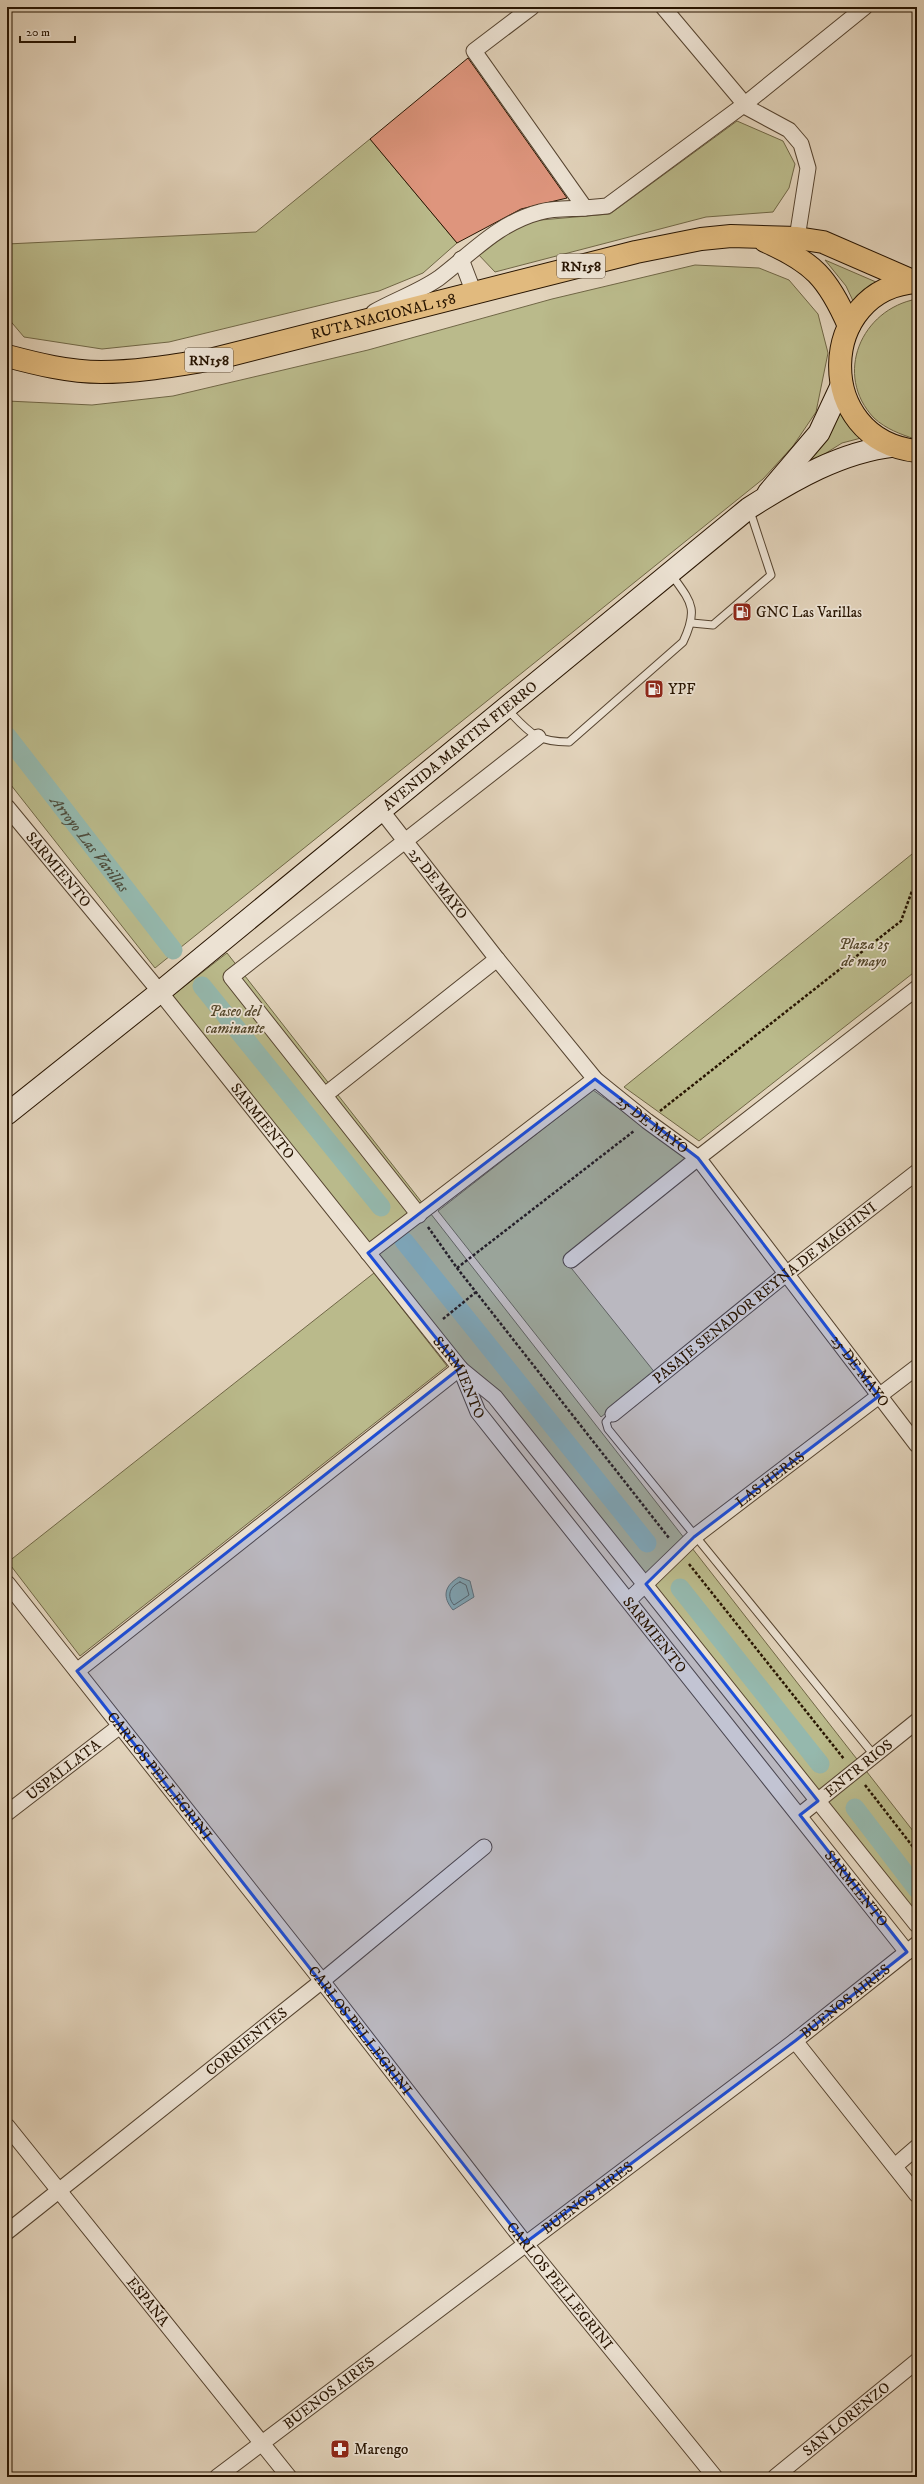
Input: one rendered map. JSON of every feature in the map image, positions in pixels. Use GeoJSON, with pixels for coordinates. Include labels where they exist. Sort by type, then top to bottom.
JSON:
{"type":"FeatureCollection","features":[{"type":"Feature","properties":{"kind":"highway","name":"RUTA NACIONAL 158"},"geometry":{"type":"LineString","coordinates":[[7,356],[46,366],[99,372],[146,370],[214,359],[360,320],[636,252],[701,239],[731,236],[797,238],[823,242],[916,282]]}},
{"type":"Feature","properties":{"kind":"highway","name":"RUTA NACIONAL 158"},"geometry":{"type":"LineString","coordinates":[[757,237],[789,251],[811,265],[828,285],[849,326]]}},
{"type":"Feature","properties":{"kind":"highway","name":"RN158"},"geometry":{"type":"LineString","coordinates":[[916,282],[895,287],[877,296],[861,309],[849,326],[842,345],[840,359],[841,386],[848,406],[860,423],[875,437],[894,446],[917,451]]}},
{"type":"Feature","properties":{"kind":"main road","name":"AVENIDA MARTIN FIERRO"},"geometry":{"type":"LineString","coordinates":[[7,1114],[160,992],[670,573],[755,505],[820,433],[841,386]]}},
{"type":"Feature","properties":{"kind":"main road","name":"AVENIDA MARTIN FIERRO"},"geometry":{"type":"LineString","coordinates":[[755,505],[840,458],[868,449],[894,446]]}},
{"type":"Feature","properties":{"kind":"street"},"geometry":{"type":"LineString","coordinates":[[532,7],[474,51],[585,208]]}},
{"type":"Feature","properties":{"kind":"street"},"geometry":{"type":"LineString","coordinates":[[663,7],[748,108],[789,130],[801,144],[808,168],[797,238]]}},
{"type":"Feature","properties":{"kind":"street"},"geometry":{"type":"LineString","coordinates":[[360,320],[418,291],[461,259],[488,236],[510,222],[541,212],[607,206],[744,104],[865,7]]}},
{"type":"Feature","properties":{"kind":"street"},"geometry":{"type":"LineString","coordinates":[[461,259],[474,293]]}},
{"type":"Feature","properties":{"kind":"street"},"geometry":{"type":"LineString","coordinates":[[419,1215],[231,977],[538,737]]}},
{"type":"Feature","properties":{"kind":"street","name":"SARMIENTO"},"geometry":{"type":"LineString","coordinates":[[7,807],[160,992],[460,1368],[478,1412],[800,1815],[912,1948]]}},
{"type":"Feature","properties":{"kind":"street","name":"25 DE MAYO"},"geometry":{"type":"LineString","coordinates":[[381,810],[497,959],[595,1079],[646,1121],[698,1158],[917,1444]]}},
{"type":"Feature","properties":{"kind":"street"},"geometry":{"type":"LineString","coordinates":[[325,1095],[497,959]]}},
{"type":"Feature","properties":{"kind":"street"},"geometry":{"type":"LineString","coordinates":[[571,1260],[698,1158],[917,988]]}},
{"type":"Feature","properties":{"kind":"street"},"geometry":{"type":"LineString","coordinates":[[368,1253],[595,1079]]}},
{"type":"Feature","properties":{"kind":"street","name":"PASAJE SENADOR REYNA DE MAGHINI"},"geometry":{"type":"LineString","coordinates":[[613,1414],[786,1274],[917,1172]]}},
{"type":"Feature","properties":{"kind":"street","name":"LAS HERAS"},"geometry":{"type":"LineString","coordinates":[[629,1600],[694,1537],[917,1367]]}},
{"type":"Feature","properties":{"kind":"street"},"geometry":{"type":"LineString","coordinates":[[77,1671],[460,1368],[495,1397],[646,1584],[917,1926]]}},
{"type":"Feature","properties":{"kind":"street","name":"CARLOS PELLEGRINI"},"geometry":{"type":"LineString","coordinates":[[7,1583],[322,1981],[525,2243],[716,2477]]}},
{"type":"Feature","properties":{"kind":"street","name":"ENTR RIOS"},"geometry":{"type":"LineString","coordinates":[[800,1815],[917,1721]]}},
{"type":"Feature","properties":{"kind":"street","name":"USPALLATA"},"geometry":{"type":"LineString","coordinates":[[7,1813],[120,1726]]}},
{"type":"Feature","properties":{"kind":"street","name":"CORRIENTES"},"geometry":{"type":"LineString","coordinates":[[7,2232],[322,1981],[484,1847]]}},
{"type":"Feature","properties":{"kind":"street","name":"BUENOS AIRES"},"geometry":{"type":"LineString","coordinates":[[217,2477],[525,2243],[795,2041],[912,1948]]}},
{"type":"Feature","properties":{"kind":"street"},"geometry":{"type":"LineString","coordinates":[[795,2041],[917,2194]]}},
{"type":"Feature","properties":{"kind":"street","name":"ESPAÑA"},"geometry":{"type":"LineString","coordinates":[[7,2126],[289,2477]]}},
{"type":"Feature","properties":{"kind":"street"},"geometry":{"type":"LineString","coordinates":[[895,2166],[917,2147]]}},
{"type":"Feature","properties":{"kind":"street","name":"SAN LORENZO"},"geometry":{"type":"LineString","coordinates":[[775,2477],[917,2361]]}},
{"type":"Feature","properties":{"kind":"lane"},"geometry":{"type":"LineString","coordinates":[[692,623],[713,625],[771,575],[755,505]]}},
{"type":"Feature","properties":{"kind":"lane"},"geometry":{"type":"LineString","coordinates":[[506,708],[532,735],[549,742],[569,742],[683,642],[692,623],[691,602],[670,573]]}},
{"type":"Feature","properties":{"kind":"lane"},"geometry":{"type":"LineString","coordinates":[[613,1414],[606,1422],[608,1429],[694,1537],[874,1755]]}},
{"type":"Feature","properties":{"kind":"path"},"geometry":{"type":"LineString","coordinates":[[457,1268],[901,920],[912,891],[917,892]]}},
{"type":"Feature","properties":{"kind":"path"},"geometry":{"type":"LineString","coordinates":[[419,1215],[457,1268],[917,1852]]}},
{"type":"Feature","properties":{"kind":"path"},"geometry":{"type":"LineString","coordinates":[[453,1310],[476,1292]]}},
{"type":"Feature","properties":{"kind":"highlighted area"},"geometry":{"type":"Polygon","coordinates":[[[595,1079],[698,1158],[879,1396],[694,1537],[646,1584],[818,1801],[800,1815],[907,1952],[795,2041],[525,2243],[77,1671],[460,1368],[368,1253],[595,1079]]]}},
{"type":"Feature","properties":{"kind":"green space"},"geometry":{"type":"Polygon","coordinates":[[[737,121],[783,141],[795,164],[789,188],[773,212],[706,217],[495,272],[477,253],[501,234],[529,221],[610,214],[737,121]]]}},
{"type":"Feature","properties":{"kind":"green space"},"geometry":{"type":"Polygon","coordinates":[[[370,139],[457,243],[423,273],[379,291],[169,342],[102,349],[24,337],[7,317],[7,244],[256,232],[370,139]]]}},
{"type":"Feature","properties":{"kind":"green space"},"geometry":{"type":"Polygon","coordinates":[[[825,260],[876,282],[854,303],[846,286],[825,260]]]}},
{"type":"Feature","properties":{"kind":"green space"},"geometry":{"type":"Polygon","coordinates":[[[695,265],[759,268],[789,280],[818,314],[828,353],[816,412],[793,446],[763,479],[155,968],[7,780],[7,401],[92,405],[173,396],[368,350],[552,299],[695,265]]]}},
{"type":"Feature","properties":{"kind":"green space"},"geometry":{"type":"Polygon","coordinates":[[[917,299],[917,439],[915,439],[888,428],[874,418],[862,401],[856,383],[855,364],[859,346],[868,330],[881,316],[897,305],[917,299]]]}},
{"type":"Feature","properties":{"kind":"green space"},"geometry":{"type":"Polygon","coordinates":[[[839,405],[865,437],[842,443],[799,470],[825,441],[833,425],[839,405]]]}},
{"type":"Feature","properties":{"kind":"green space","name":"Plaza 25 de mayo"},"geometry":{"type":"Polygon","coordinates":[[[917,850],[917,970],[699,1141],[624,1087],[917,850]]]}},
{"type":"Feature","properties":{"kind":"green space","name":"Paseo del caminante"},"geometry":{"type":"Polygon","coordinates":[[[227,953],[917,1836],[917,1936],[172,996],[227,953]]]}},
{"type":"Feature","properties":{"kind":"green space"},"geometry":{"type":"Polygon","coordinates":[[[593,1090],[688,1158],[564,1259],[656,1374],[601,1417],[438,1211],[593,1090]]]}},
{"type":"Feature","properties":{"kind":"green space"},"geometry":{"type":"Polygon","coordinates":[[[374,1273],[447,1366],[80,1656],[8,1562],[374,1273]]]}},
{"type":"Feature","properties":{"kind":"water"},"geometry":{"type":"Polygon","coordinates":[[[459,1577],[470,1581],[474,1597],[453,1610],[447,1601],[446,1592],[450,1584],[459,1577]]]}},
{"type":"Feature","properties":{"kind":"building"},"geometry":{"type":"Polygon","coordinates":[[[468,58],[567,198],[521,209],[457,243],[370,139],[468,58]]]}},
{"type":"Feature","properties":{"kind":"waterway","name":"Arroyo Las Varillas"},"geometry":{"type":"LineString","coordinates":[[7,736],[173,950]]}},
{"type":"Feature","properties":{"kind":"waterway"},"geometry":{"type":"LineString","coordinates":[[202,986],[381,1207]]}},
{"type":"Feature","properties":{"kind":"waterway"},"geometry":{"type":"LineString","coordinates":[[404,1241],[647,1543]]}},
{"type":"Feature","properties":{"kind":"waterway"},"geometry":{"type":"LineString","coordinates":[[680,1588],[820,1764]]}},
{"type":"Feature","properties":{"kind":"waterway"},"geometry":{"type":"LineString","coordinates":[[855,1808],[917,1889]]}},
{"type":"Feature","properties":{"kind":"place","name":"GNC Las Varillas"},"geometry":{"type":"Point","coordinates":[742,612]}},
{"type":"Feature","properties":{"kind":"place","name":"YPF"},"geometry":{"type":"Point","coordinates":[654,689]}},
{"type":"Feature","properties":{"kind":"place","name":"Marengo"},"geometry":{"type":"Point","coordinates":[340,2449]}}]}
